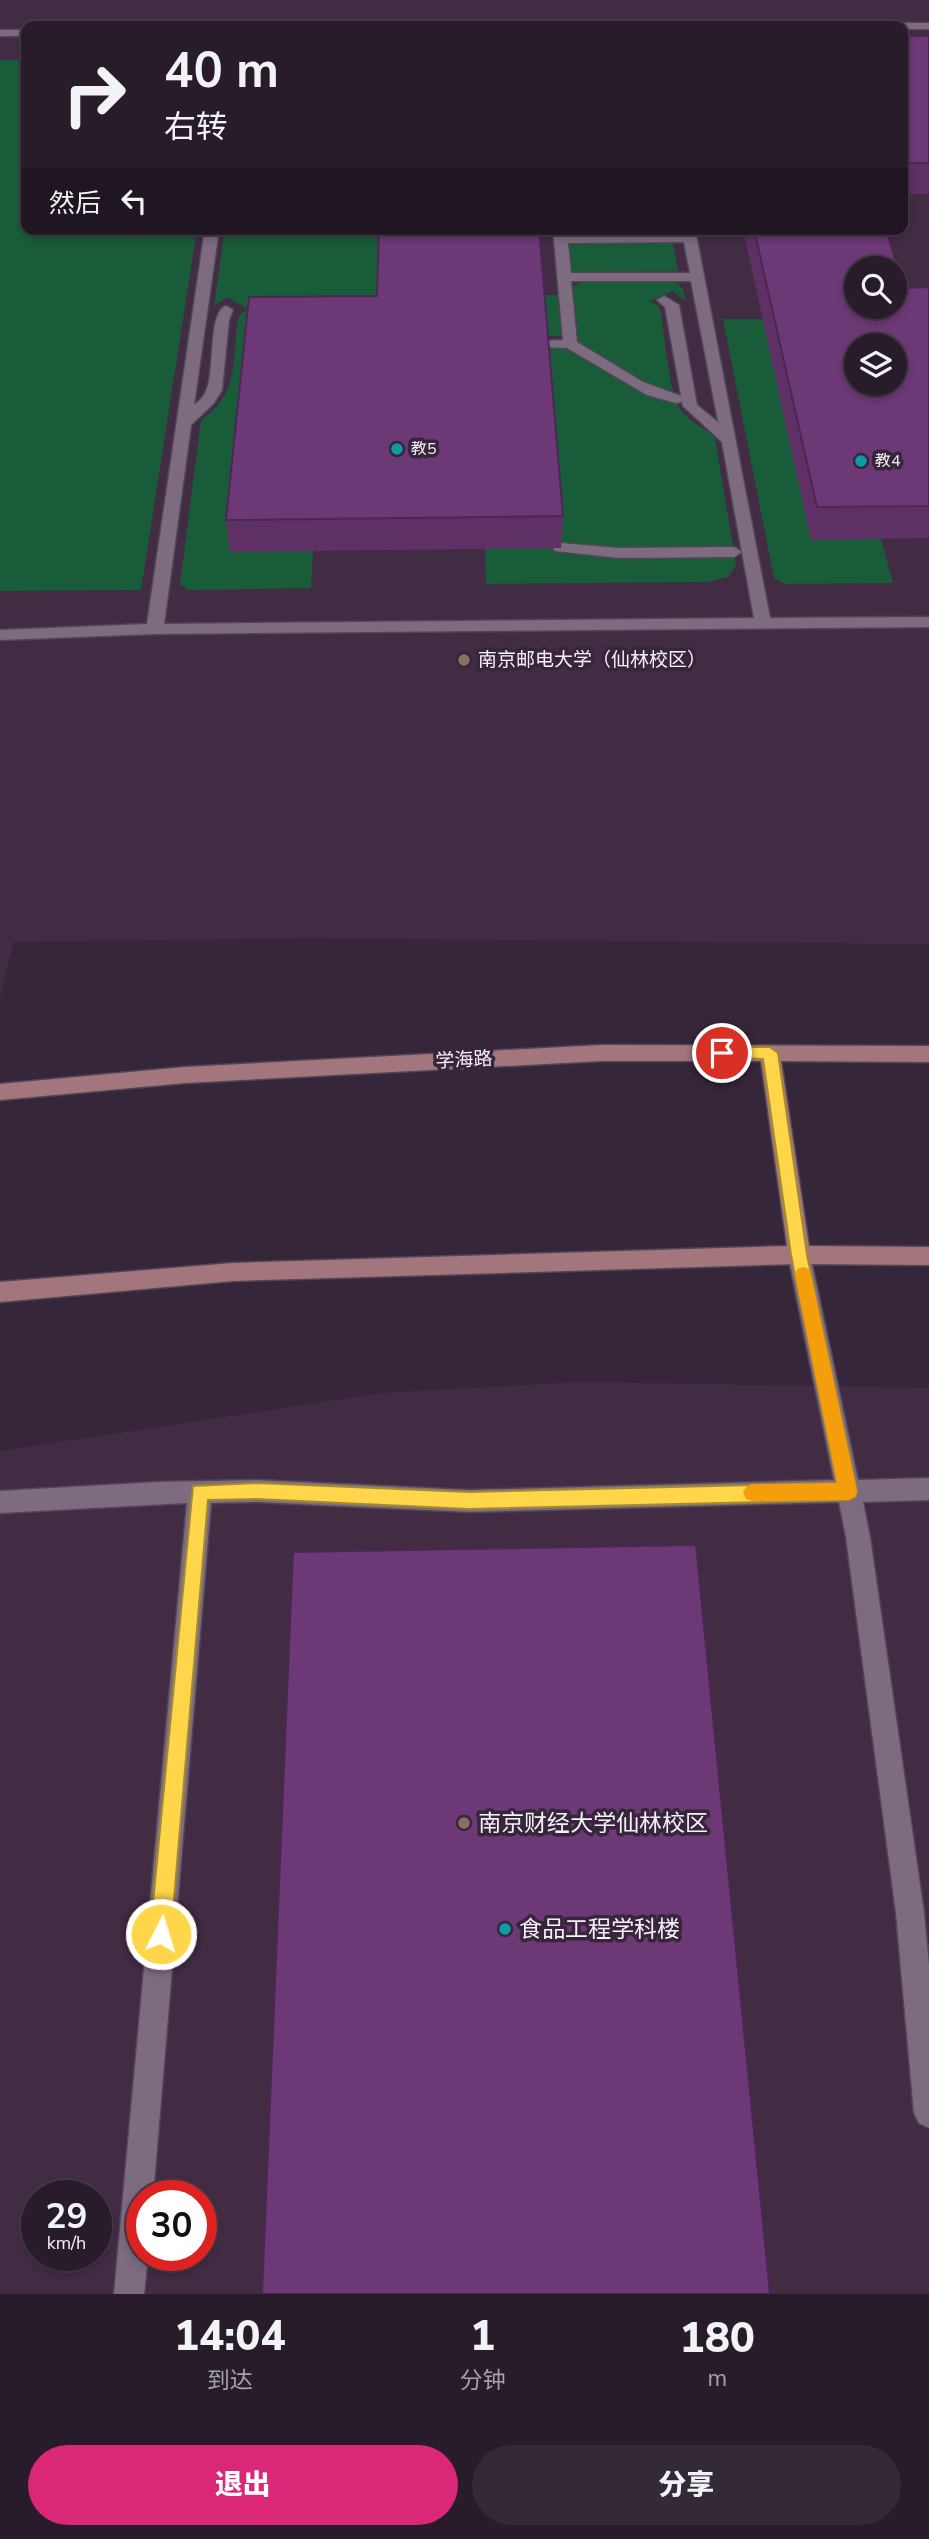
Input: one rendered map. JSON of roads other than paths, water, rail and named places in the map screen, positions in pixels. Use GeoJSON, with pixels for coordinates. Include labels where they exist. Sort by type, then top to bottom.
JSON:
{"type":"FeatureCollection","features":[{"type":"Feature","properties":{"kind":"main road"},"geometry":{"type":"LineString","coordinates":[[770,1053],[799,1255]]}},
{"type":"Feature","properties":{"kind":"main road","name":"学海路"},"geometry":{"type":"LineString","coordinates":[[0,1092],[185,1075],[587,1054],[929,1054]]}},
{"type":"Feature","properties":{"kind":"main road"},"geometry":{"type":"LineString","coordinates":[[0,1292],[233,1272],[799,1255],[929,1256]]}},
{"type":"Feature","properties":{"kind":"street"},"geometry":{"type":"LineString","coordinates":[[908,26],[929,26]]}},
{"type":"Feature","properties":{"kind":"street"},"geometry":{"type":"LineString","coordinates":[[0,33],[21,33]]}},
{"type":"Feature","properties":{"kind":"street"},"geometry":{"type":"LineString","coordinates":[[155,629],[211,235]]}},
{"type":"Feature","properties":{"kind":"street"},"geometry":{"type":"LineString","coordinates":[[560,235],[570,344]]}},
{"type":"Feature","properties":{"kind":"street"},"geometry":{"type":"LineString","coordinates":[[689,235],[763,625]]}},
{"type":"Feature","properties":{"kind":"street"},"geometry":{"type":"LineString","coordinates":[[564,278],[697,277]]}},
{"type":"Feature","properties":{"kind":"street"},"geometry":{"type":"LineString","coordinates":[[664,300],[672,305],[690,406],[701,417],[720,427],[729,442]]}},
{"type":"Feature","properties":{"kind":"street"},"geometry":{"type":"LineString","coordinates":[[184,425],[195,409],[208,400],[215,389],[222,320],[226,310]]}},
{"type":"Feature","properties":{"kind":"street"},"geometry":{"type":"LineString","coordinates":[[545,344],[570,344],[663,398],[676,399]]}},
{"type":"Feature","properties":{"kind":"street"},"geometry":{"type":"LineString","coordinates":[[561,548],[619,553],[734,552]]}},
{"type":"Feature","properties":{"kind":"street"},"geometry":{"type":"LineString","coordinates":[[0,635],[155,629],[929,622]]}},
{"type":"Feature","properties":{"kind":"street"},"geometry":{"type":"LineString","coordinates":[[799,1255],[858,1537],[910,1913],[929,2113]]}},
{"type":"Feature","properties":{"kind":"street"},"geometry":{"type":"LineString","coordinates":[[0,1502],[257,1491],[469,1501],[929,1489]]}},
{"type":"Feature","properties":{"kind":"street"},"geometry":{"type":"LineString","coordinates":[[129,2294],[200,1492]]}},
{"type":"Feature","properties":{"kind":"place","name":"教5"},"geometry":{"type":"Point","coordinates":[397,449]}},
{"type":"Feature","properties":{"kind":"place","name":"教4"},"geometry":{"type":"Point","coordinates":[861,461]}},
{"type":"Feature","properties":{"kind":"place","name":"南京邮电大学（仙林校区）"},"geometry":{"type":"Point","coordinates":[464,660]}},
{"type":"Feature","properties":{"kind":"place","name":"南京财经大学仙林校区"},"geometry":{"type":"Point","coordinates":[464,1823]}},
{"type":"Feature","properties":{"kind":"place","name":"食品工程学科楼"},"geometry":{"type":"Point","coordinates":[505,1929]}}]}
